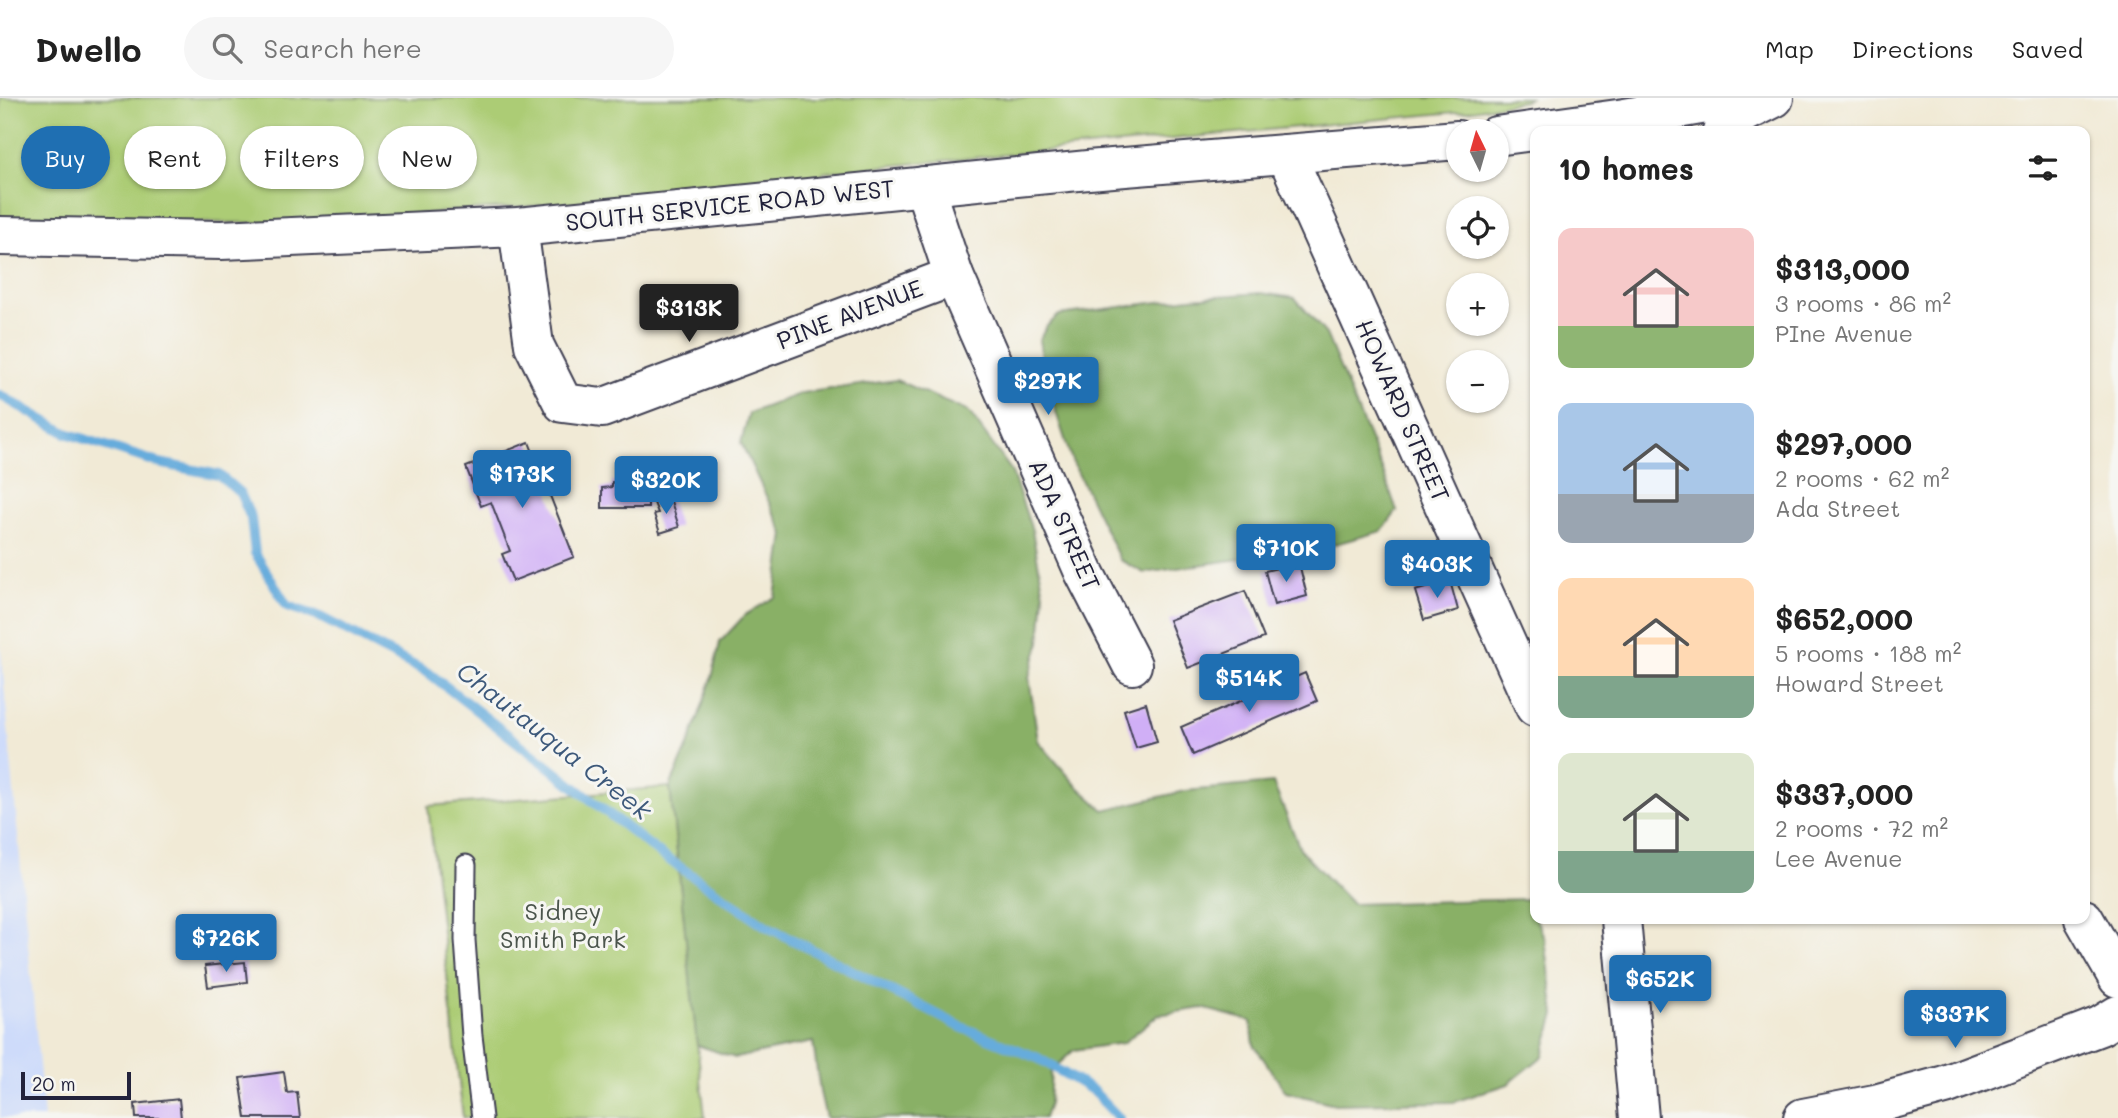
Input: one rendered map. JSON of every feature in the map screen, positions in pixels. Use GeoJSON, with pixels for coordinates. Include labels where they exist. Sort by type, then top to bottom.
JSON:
{"type":"FeatureCollection","features":[{"type":"Feature","properties":{"kind":"street"},"geometry":{"type":"LineString","coordinates":[[1509,129],[1529,118],[1554,98]]}},
{"type":"Feature","properties":{"kind":"street"},"geometry":{"type":"LineString","coordinates":[[1604,126],[1626,124],[1741,98]]}},
{"type":"Feature","properties":{"kind":"street"},"geometry":{"type":"LineString","coordinates":[[1726,126],[1736,117],[1774,98]]}},
{"type":"Feature","properties":{"kind":"street"},"geometry":{"type":"LineString","coordinates":[[1509,135],[1530,133]]}},
{"type":"Feature","properties":{"kind":"street","name":"SOUTH SERVICE ROAD WEST"},"geometry":{"type":"LineString","coordinates":[[0,236],[221,240],[518,227],[1088,170],[1446,141]]}},
{"type":"Feature","properties":{"kind":"street","name":"HOWARD STREET"},"geometry":{"type":"LineString","coordinates":[[1286,154],[1530,696]]}},
{"type":"Feature","properties":{"kind":"street","name":"ADA STREET"},"geometry":{"type":"LineString","coordinates":[[923,186],[954,276],[1084,572],[1132,665]]}},
{"type":"Feature","properties":{"kind":"street","name":"PINE AVENUE"},"geometry":{"type":"LineString","coordinates":[[518,227],[534,345],[563,403],[602,408],[954,276]]}},
{"type":"Feature","properties":{"kind":"street"},"geometry":{"type":"LineString","coordinates":[[1621,924],[1639,1118]]}},
{"type":"Feature","properties":{"kind":"street"},"geometry":{"type":"LineString","coordinates":[[2087,924],[2118,978]]}},
{"type":"Feature","properties":{"kind":"street"},"geometry":{"type":"LineString","coordinates":[[1803,1118],[1875,1104],[1945,1085],[2100,1026],[2118,1015]]}},
{"type":"Feature","properties":{"kind":"lane"},"geometry":{"type":"LineString","coordinates":[[466,865],[465,940],[472,1036],[482,1118]]}},
{"type":"Feature","properties":{"kind":"shaded area"},"geometry":{"type":"Polygon","coordinates":[[[0,641],[44,1118],[0,1118],[0,641]]]}},
{"type":"Feature","properties":{"kind":"green space"},"geometry":{"type":"Polygon","coordinates":[[[0,98],[1529,98],[1467,111],[824,172],[816,181],[662,197],[287,223],[0,221],[0,98]]]}},
{"type":"Feature","properties":{"kind":"green space"},"geometry":{"type":"Polygon","coordinates":[[[1261,293],[1295,298],[1326,334],[1397,511],[1382,531],[1328,546],[1144,573],[1120,560],[1072,461],[1046,381],[1039,340],[1047,326],[1059,315],[1190,298],[1261,293]]]}},
{"type":"Feature","properties":{"kind":"green space"},"geometry":{"type":"Polygon","coordinates":[[[896,380],[969,412],[1011,470],[1032,530],[1044,594],[1040,642],[1029,677],[1038,741],[1077,786],[1104,810],[1185,791],[1273,783],[1301,851],[1352,904],[1527,899],[1530,906],[1530,924],[1538,924],[1545,939],[1555,1014],[1543,1056],[1508,1084],[1454,1102],[1335,1104],[1286,1092],[1254,1045],[1251,1021],[1202,1008],[1158,1015],[1123,1043],[1074,1050],[1051,1071],[1049,1104],[1044,1118],[826,1118],[813,1042],[735,1058],[697,1045],[670,787],[690,741],[712,678],[720,642],[745,615],[775,597],[784,534],[741,443],[749,413],[802,393],[896,380]]]}},
{"type":"Feature","properties":{"kind":"green space","name":"Sidney Smith Park"},"geometry":{"type":"Polygon","coordinates":[[[670,787],[705,1118],[463,1118],[428,806],[670,787]]]}},
{"type":"Feature","properties":{"kind":"building"},"geometry":{"type":"Polygon","coordinates":[[[529,442],[574,557],[513,581],[502,554],[510,551],[491,502],[481,506],[466,467],[529,442]]]}},
{"type":"Feature","properties":{"kind":"building"},"geometry":{"type":"Polygon","coordinates":[[[612,482],[648,482],[648,508],[602,508],[602,488],[612,487],[612,482]]]}},
{"type":"Feature","properties":{"kind":"building"},"geometry":{"type":"Polygon","coordinates":[[[670,498],[679,527],[660,533],[654,514],[658,513],[654,503],[670,498]]]}},
{"type":"Feature","properties":{"kind":"building"},"geometry":{"type":"Polygon","coordinates":[[[1299,563],[1307,596],[1274,605],[1265,571],[1299,563]]]}},
{"type":"Feature","properties":{"kind":"building"},"geometry":{"type":"Polygon","coordinates":[[[1450,581],[1458,610],[1424,620],[1415,591],[1450,581]]]}},
{"type":"Feature","properties":{"kind":"building"},"geometry":{"type":"Polygon","coordinates":[[[1245,591],[1264,638],[1188,668],[1169,620],[1245,591]]]}},
{"type":"Feature","properties":{"kind":"building"},"geometry":{"type":"Polygon","coordinates":[[[1305,673],[1317,701],[1193,755],[1181,727],[1305,673]]]}},
{"type":"Feature","properties":{"kind":"building"},"geometry":{"type":"Polygon","coordinates":[[[1146,703],[1157,742],[1136,748],[1124,710],[1146,703]]]}},
{"type":"Feature","properties":{"kind":"building"},"geometry":{"type":"Polygon","coordinates":[[[245,962],[247,982],[208,987],[205,966],[245,962]]]}},
{"type":"Feature","properties":{"kind":"building"},"geometry":{"type":"Polygon","coordinates":[[[284,1072],[287,1093],[297,1092],[300,1118],[246,1118],[240,1078],[284,1072]]]}},
{"type":"Feature","properties":{"kind":"building"},"geometry":{"type":"Polygon","coordinates":[[[179,1099],[181,1118],[136,1118],[135,1104],[179,1099]]]}},
{"type":"Feature","properties":{"kind":"waterway","name":"Chautauqua Creek"},"geometry":{"type":"LineString","coordinates":[[0,395],[66,433],[159,463],[219,475],[240,493],[251,518],[255,553],[287,606],[320,617],[430,674],[659,853],[766,926],[961,1027],[1038,1058],[1092,1090],[1119,1118]]}}]}
